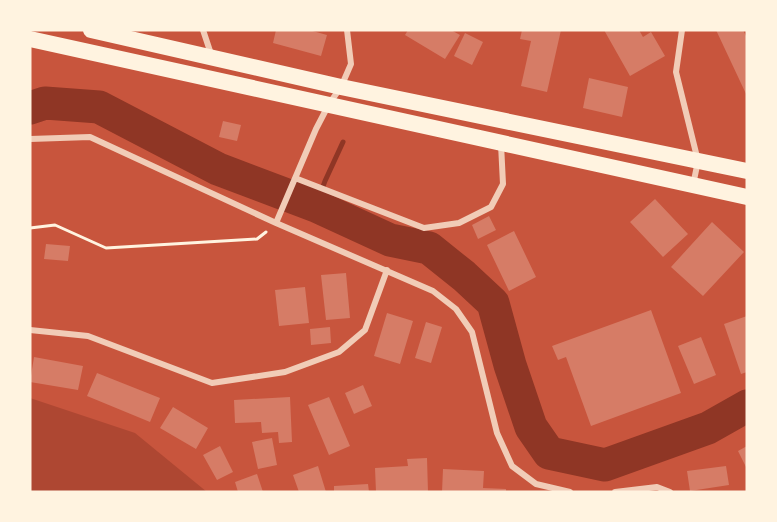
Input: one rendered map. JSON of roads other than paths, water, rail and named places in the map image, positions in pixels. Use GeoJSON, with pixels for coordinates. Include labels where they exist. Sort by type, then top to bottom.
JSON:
{"type":"FeatureCollection","features":[{"type":"Feature","properties":{"kind":"highway"},"geometry":{"type":"LineString","coordinates":[[91,30],[341,87],[747,171]]}},
{"type":"Feature","properties":{"kind":"highway"},"geometry":{"type":"LineString","coordinates":[[30,39],[747,197]]}},
{"type":"Feature","properties":{"kind":"street"},"geometry":{"type":"LineString","coordinates":[[203,30],[212,57]]}},
{"type":"Feature","properties":{"kind":"street"},"geometry":{"type":"LineString","coordinates":[[276,223],[316,129],[341,87],[351,64],[347,30]]}},
{"type":"Feature","properties":{"kind":"street"},"geometry":{"type":"LineString","coordinates":[[682,30],[676,72],[698,161],[693,185]]}},
{"type":"Feature","properties":{"kind":"street"},"geometry":{"type":"LineString","coordinates":[[30,139],[90,137],[276,223],[433,291],[456,309],[472,332],[497,433],[512,466],[536,484],[570,492]]}},
{"type":"Feature","properties":{"kind":"street"},"geometry":{"type":"LineString","coordinates":[[295,178],[424,228],[459,223],[491,207],[503,184],[501,142]]}},
{"type":"Feature","properties":{"kind":"street"},"geometry":{"type":"LineString","coordinates":[[30,330],[88,336],[212,383],[285,372],[339,352],[364,330],[387,270]]}},
{"type":"Feature","properties":{"kind":"street"},"geometry":{"type":"LineString","coordinates":[[615,492],[657,487],[670,492]]}},
{"type":"Feature","properties":{"kind":"waterway"},"geometry":{"type":"LineString","coordinates":[[30,108],[45,103],[99,107],[218,169],[316,206],[390,240],[429,248],[493,303],[510,365],[531,427],[549,453],[605,465],[708,428],[747,406]]}},
{"type":"Feature","properties":{"kind":"waterway"},"geometry":{"type":"LineString","coordinates":[[316,206],[343,142]]}}]}
